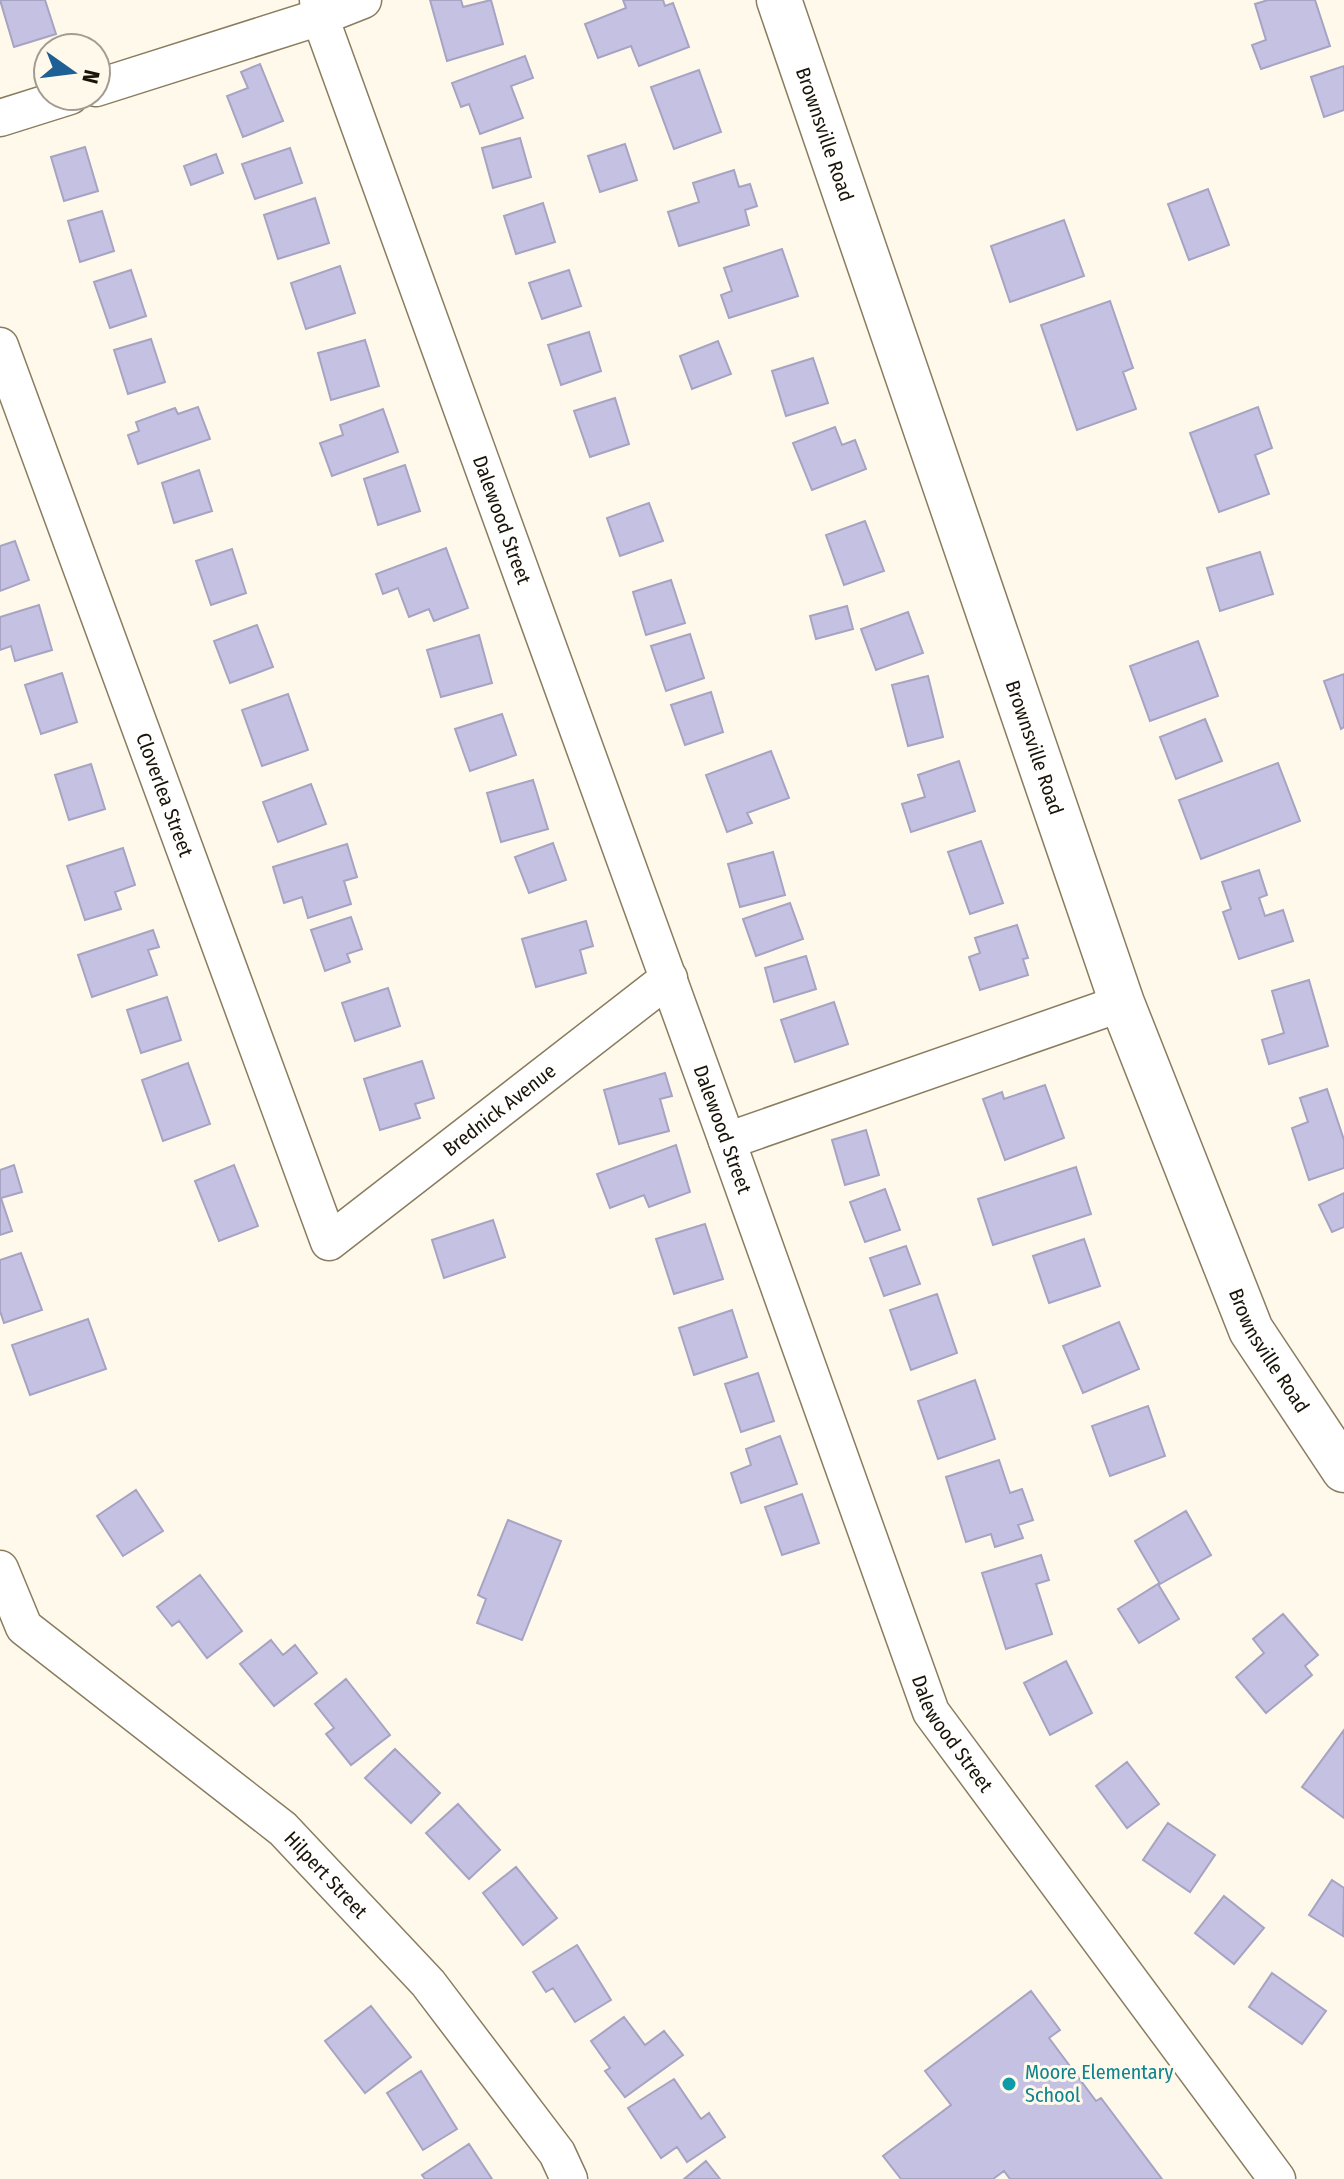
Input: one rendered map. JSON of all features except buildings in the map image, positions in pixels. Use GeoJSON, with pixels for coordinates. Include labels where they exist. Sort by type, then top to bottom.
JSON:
{"type":"FeatureCollection","features":[{"type":"Feature","properties":{"kind":"main road","name":"Brownsville Road"},"geometry":{"type":"LineString","coordinates":[[779,0],[1122,1003],[1251,1330],[1344,1470]]}},
{"type":"Feature","properties":{"kind":"street"},"geometry":{"type":"LineString","coordinates":[[112,82],[319,8],[363,0]]}},
{"type":"Feature","properties":{"kind":"street","name":"Dalewood Street"},"geometry":{"type":"LineString","coordinates":[[319,8],[931,1712],[1277,2179]]}},
{"type":"Feature","properties":{"kind":"street"},"geometry":{"type":"LineString","coordinates":[[0,118],[32,108]]}},
{"type":"Feature","properties":{"kind":"street","name":"Cloverlea Street"},"geometry":{"type":"LineString","coordinates":[[0,346],[329,1242]]}},
{"type":"Feature","properties":{"kind":"street","name":"Brednick Avenue"},"geometry":{"type":"LineString","coordinates":[[329,1242],[669,978]]}},
{"type":"Feature","properties":{"kind":"street"},"geometry":{"type":"LineString","coordinates":[[727,1141],[1122,1003]]}},
{"type":"Feature","properties":{"kind":"street","name":"Hilpert Street"},"geometry":{"type":"LineString","coordinates":[[0,1569],[24,1627],[283,1829],[428,1983],[557,2153],[569,2179]]}},
{"type":"Feature","properties":{"kind":"place","name":"Moore Elementary School"},"geometry":{"type":"Point","coordinates":[1009,2084]}}]}
